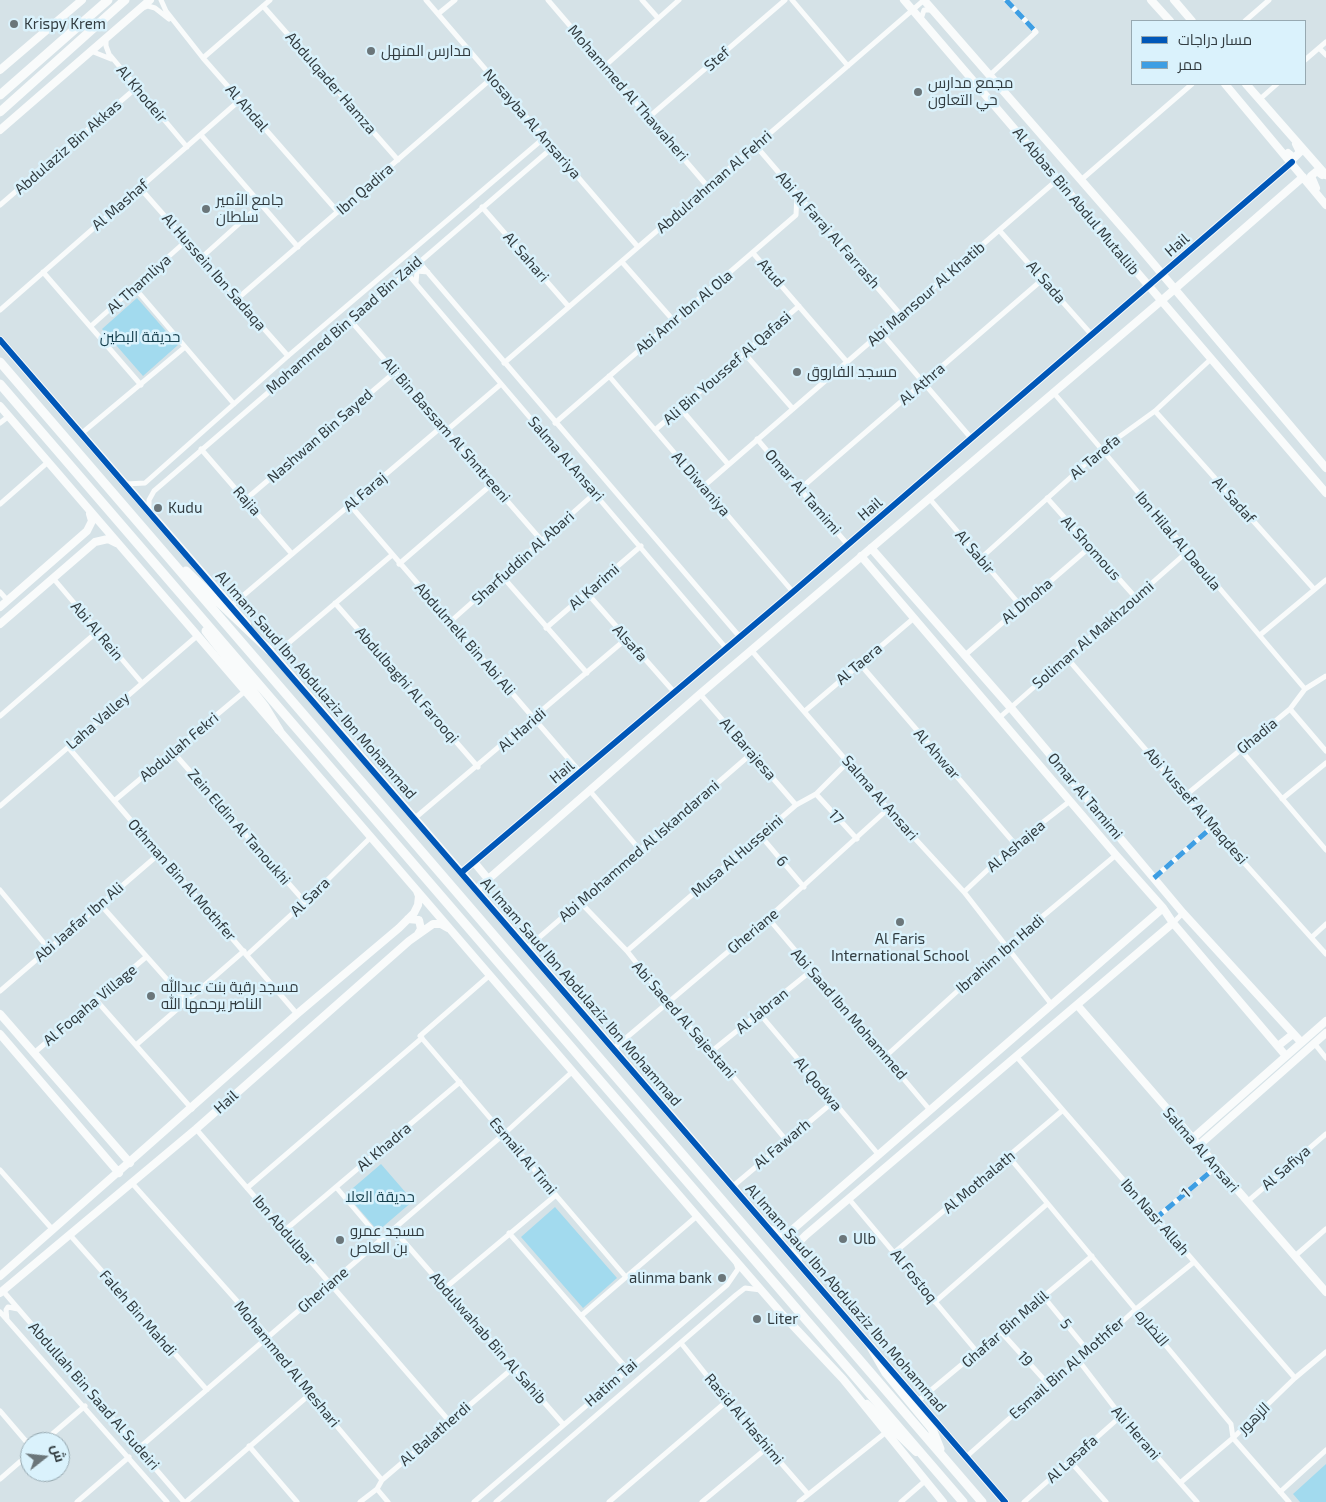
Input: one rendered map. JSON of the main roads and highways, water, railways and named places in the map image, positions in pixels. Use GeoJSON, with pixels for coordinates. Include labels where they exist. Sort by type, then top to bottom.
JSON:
{"type":"FeatureCollection","features":[{"type":"Feature","properties":{"kind":"main road"},"geometry":{"type":"LineString","coordinates":[[0,95],[108,0]]}},
{"type":"Feature","properties":{"kind":"main road"},"geometry":{"type":"LineString","coordinates":[[0,112],[125,0]]}},
{"type":"Feature","properties":{"kind":"main road","name":"Al Imam Saud Ibn Abdulaziz Ibn Mohammad"},"geometry":{"type":"LineString","coordinates":[[0,362],[982,1502]]}},
{"type":"Feature","properties":{"kind":"main road"},"geometry":{"type":"LineString","coordinates":[[0,384],[963,1502]]}},
{"type":"Feature","properties":{"kind":"main road"},"geometry":{"type":"LineString","coordinates":[[168,556],[199,581],[269,650]]}},
{"type":"Feature","properties":{"kind":"main road"},"geometry":{"type":"LineString","coordinates":[[190,606],[214,645],[265,707],[279,730]]}},
{"type":"Feature","properties":{"kind":"main road"},"geometry":{"type":"LineString","coordinates":[[870,1347],[886,1373],[932,1429],[943,1456]]}},
{"type":"Feature","properties":{"kind":"place","name":"Krispy Krem"},"geometry":{"type":"Point","coordinates":[14,24]}},
{"type":"Feature","properties":{"kind":"place","name":"مدارس المنهل"},"geometry":{"type":"Point","coordinates":[371,51]}},
{"type":"Feature","properties":{"kind":"place","name":"مجمع مدارس حي التعاون"},"geometry":{"type":"Point","coordinates":[918,92]}},
{"type":"Feature","properties":{"kind":"place","name":"جامع الأمير سلطان"},"geometry":{"type":"Point","coordinates":[206,209]}},
{"type":"Feature","properties":{"kind":"place","name":"مسجد الفاروق"},"geometry":{"type":"Point","coordinates":[797,372]}},
{"type":"Feature","properties":{"kind":"place","name":"Kudu"},"geometry":{"type":"Point","coordinates":[158,508]}},
{"type":"Feature","properties":{"kind":"place","name":"Al Faris International School"},"geometry":{"type":"Point","coordinates":[900,922]}},
{"type":"Feature","properties":{"kind":"place","name":"مسجد رقية بنت عبدالله الناصر يرحمها الله"},"geometry":{"type":"Point","coordinates":[151,996]}},
{"type":"Feature","properties":{"kind":"place","name":"Ulb"},"geometry":{"type":"Point","coordinates":[843,1239]}},
{"type":"Feature","properties":{"kind":"place","name":"مسجد عمرو بن العاص"},"geometry":{"type":"Point","coordinates":[340,1240]}},
{"type":"Feature","properties":{"kind":"place","name":"alinma bank"},"geometry":{"type":"Point","coordinates":[722,1278]}},
{"type":"Feature","properties":{"kind":"place","name":"Liter"},"geometry":{"type":"Point","coordinates":[757,1319]}},
{"type":"Feature","properties":{"kind":"park label","name":"حديقة البطين"},"geometry":{"type":"Point","coordinates":[140,337]}},
{"type":"Feature","properties":{"kind":"park label","name":"حديقة العلا"},"geometry":{"type":"Point","coordinates":[380,1197]}}]}
